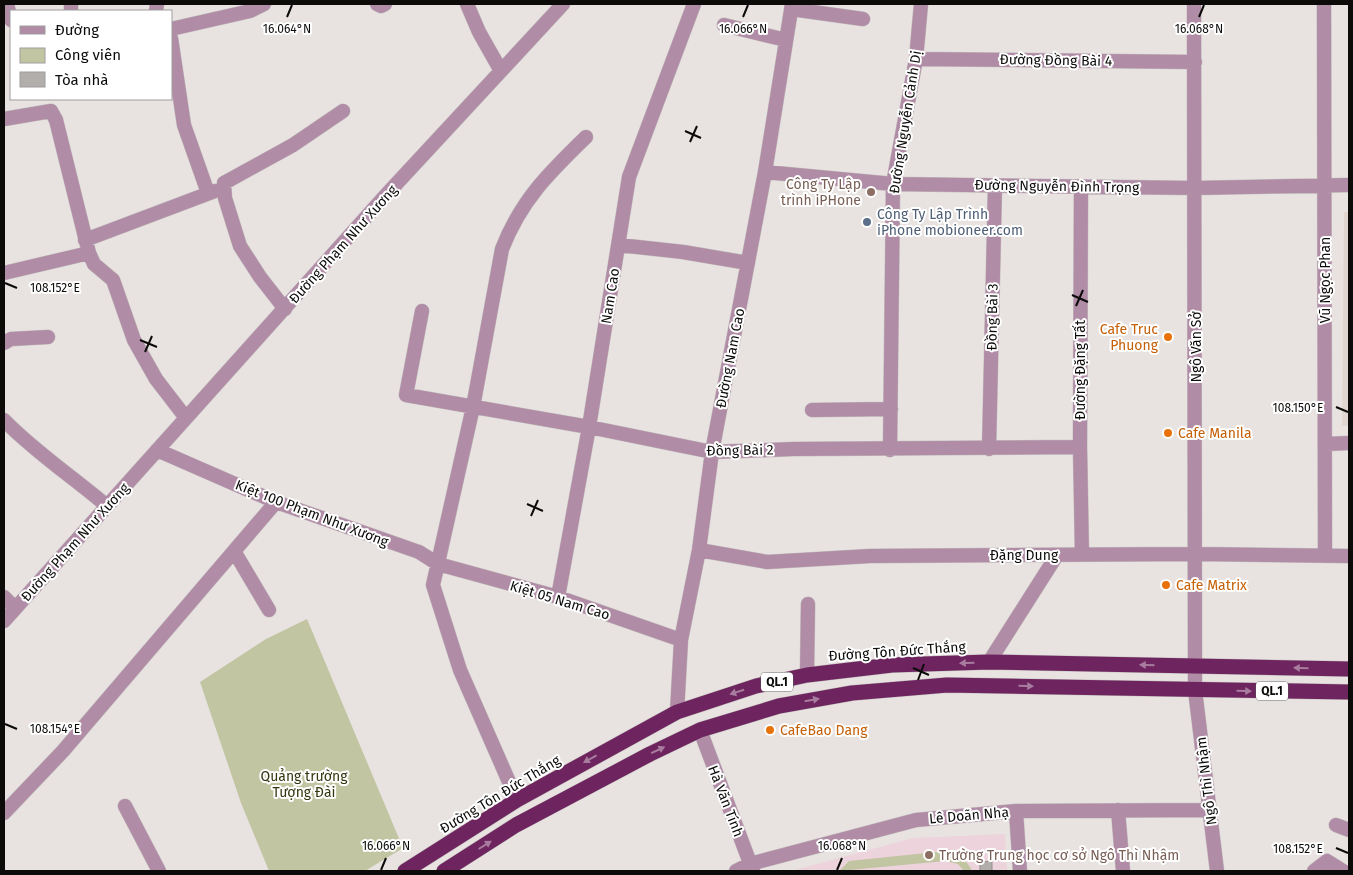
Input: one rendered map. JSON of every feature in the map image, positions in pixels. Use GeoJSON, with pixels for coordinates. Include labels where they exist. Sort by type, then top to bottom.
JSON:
{"type":"FeatureCollection","features":[{"type":"Feature","properties":{"kind":"highway","name":"Đường Tôn Đức Thắng"},"geometry":{"type":"LineString","coordinates":[[405,871],[517,800],[677,712],[756,686],[807,675],[892,665],[989,662],[1349,669]]}},
{"type":"Feature","properties":{"kind":"highway","name":"QL.1"},"geometry":{"type":"LineString","coordinates":[[444,871],[516,826],[588,785],[700,730],[779,706],[852,693],[947,685],[1349,692]]}},
{"type":"Feature","properties":{"kind":"street"},"geometry":{"type":"LineString","coordinates":[[172,29],[250,11],[264,4]]}},
{"type":"Feature","properties":{"kind":"street"},"geometry":{"type":"LineString","coordinates":[[377,4],[381,6],[386,4]]}},
{"type":"Feature","properties":{"kind":"street"},"geometry":{"type":"LineString","coordinates":[[467,4],[479,32],[501,71]]}},
{"type":"Feature","properties":{"kind":"street","name":"Đường Phạm Như Xương"},"geometry":{"type":"LineString","coordinates":[[4,621],[285,308],[563,4]]}},
{"type":"Feature","properties":{"kind":"street","name":"Nam Cao"},"geometry":{"type":"LineString","coordinates":[[558,597],[589,427],[630,177],[694,4]]}},
{"type":"Feature","properties":{"kind":"street","name":"Đường Nguyễn Cảnh Dị"},"geometry":{"type":"LineString","coordinates":[[890,450],[893,184],[916,59],[921,4]]}},
{"type":"Feature","properties":{"kind":"street","name":"Ngô Văn Sở"},"geometry":{"type":"LineString","coordinates":[[1194,4],[1195,690]]}},
{"type":"Feature","properties":{"kind":"street","name":"Vũ Ngọc Phan"},"geometry":{"type":"LineString","coordinates":[[1324,4],[1326,444],[1324,556]]}},
{"type":"Feature","properties":{"kind":"street"},"geometry":{"type":"LineString","coordinates":[[791,6],[864,19]]}},
{"type":"Feature","properties":{"kind":"street","name":"Đường Nam Cao"},"geometry":{"type":"LineString","coordinates":[[677,712],[681,640],[699,550],[712,452],[765,172],[791,6]]}},
{"type":"Feature","properties":{"kind":"street"},"geometry":{"type":"LineString","coordinates":[[724,24],[786,40]]}},
{"type":"Feature","properties":{"kind":"street"},"geometry":{"type":"LineString","coordinates":[[172,45],[184,125],[208,193]]}},
{"type":"Feature","properties":{"kind":"street","name":"Đường Đồng Bài 4"},"geometry":{"type":"LineString","coordinates":[[916,59],[1195,62]]}},
{"type":"Feature","properties":{"kind":"street"},"geometry":{"type":"LineString","coordinates":[[4,119],[54,105],[87,246],[94,264],[113,280],[134,340],[156,379],[186,418]]}},
{"type":"Feature","properties":{"kind":"street"},"geometry":{"type":"LineString","coordinates":[[285,308],[260,277],[240,246],[223,188],[224,183],[293,145],[343,111]]}},
{"type":"Feature","properties":{"kind":"street"},"geometry":{"type":"LineString","coordinates":[[517,800],[460,670],[432,586],[473,407],[502,249],[512,224],[539,183],[586,137]]}},
{"type":"Feature","properties":{"kind":"street","name":"Đường Nguyễn Đình Trọng"},"geometry":{"type":"LineString","coordinates":[[765,172],[893,184],[1195,188],[1349,184]]}},
{"type":"Feature","properties":{"kind":"street","name":"Đồng Bài 3"},"geometry":{"type":"LineString","coordinates":[[989,449],[995,185]]}},
{"type":"Feature","properties":{"kind":"street","name":"Đường Đặng Tất"},"geometry":{"type":"LineString","coordinates":[[1081,186],[1080,447],[1082,555]]}},
{"type":"Feature","properties":{"kind":"street"},"geometry":{"type":"LineString","coordinates":[[4,273],[87,246],[223,188]]}},
{"type":"Feature","properties":{"kind":"street"},"geometry":{"type":"LineString","coordinates":[[619,245],[684,252],[748,263]]}},
{"type":"Feature","properties":{"kind":"street","name":"Đồng Bài 2"},"geometry":{"type":"LineString","coordinates":[[422,311],[406,395],[589,427],[712,452],[793,449],[890,450],[1080,447]]}},
{"type":"Feature","properties":{"kind":"street"},"geometry":{"type":"LineString","coordinates":[[4,343],[11,339],[48,337]]}},
{"type":"Feature","properties":{"kind":"street"},"geometry":{"type":"LineString","coordinates":[[812,410],[891,409]]}},
{"type":"Feature","properties":{"kind":"street"},"geometry":{"type":"LineString","coordinates":[[4,420],[24,440],[62,468],[107,506]]}},
{"type":"Feature","properties":{"kind":"street"},"geometry":{"type":"LineString","coordinates":[[1326,444],[1349,443]]}},
{"type":"Feature","properties":{"kind":"street","name":"Kiệt 100 Phạm Như Xương"},"geometry":{"type":"LineString","coordinates":[[157,450],[276,502],[419,552],[438,564]]}},
{"type":"Feature","properties":{"kind":"street"},"geometry":{"type":"LineString","coordinates":[[4,813],[63,751],[276,502]]}},
{"type":"Feature","properties":{"kind":"street","name":"Đặng Dung"},"geometry":{"type":"LineString","coordinates":[[699,550],[767,562],[870,556],[1196,554],[1349,556]]}},
{"type":"Feature","properties":{"kind":"street"},"geometry":{"type":"LineString","coordinates":[[234,552],[269,610]]}},
{"type":"Feature","properties":{"kind":"street"},"geometry":{"type":"LineString","coordinates":[[989,662],[1057,555]]}},
{"type":"Feature","properties":{"kind":"street","name":"Kiệt 05 Nam Cao"},"geometry":{"type":"LineString","coordinates":[[438,564],[558,597],[681,640]]}},
{"type":"Feature","properties":{"kind":"street"},"geometry":{"type":"LineString","coordinates":[[4,598],[15,608]]}},
{"type":"Feature","properties":{"kind":"street"},"geometry":{"type":"LineString","coordinates":[[807,675],[808,604]]}},
{"type":"Feature","properties":{"kind":"street","name":"Ngô Thì Nhậm"},"geometry":{"type":"LineString","coordinates":[[1195,690],[1217,871]]}},
{"type":"Feature","properties":{"kind":"street","name":"Hà Văn Tính"},"geometry":{"type":"LineString","coordinates":[[700,730],[751,868]]}},
{"type":"Feature","properties":{"kind":"street"},"geometry":{"type":"LineString","coordinates":[[125,806],[159,871]]}},
{"type":"Feature","properties":{"kind":"street"},"geometry":{"type":"LineString","coordinates":[[1118,810],[1123,871]]}},
{"type":"Feature","properties":{"kind":"street","name":"Lê Doãn Nhạ"},"geometry":{"type":"LineString","coordinates":[[736,871],[916,820],[1016,811],[1210,810]]}},
{"type":"Feature","properties":{"kind":"street"},"geometry":{"type":"LineString","coordinates":[[1016,811],[1020,871]]}},
{"type":"Feature","properties":{"kind":"street"},"geometry":{"type":"LineString","coordinates":[[1336,825],[1349,830]]}},
{"type":"Feature","properties":{"kind":"street"},"geometry":{"type":"LineString","coordinates":[[1314,871],[1327,861],[1343,871]]}},
{"type":"Feature","properties":{"kind":"shaded area"},"geometry":{"type":"Polygon","coordinates":[[[1344,212],[1349,212],[1349,426],[1342,426],[1344,212]]]}},
{"type":"Feature","properties":{"kind":"shaded area","name":"Trường Trung học cơ sở Ngô Thì Nhậm"},"geometry":{"type":"Polygon","coordinates":[[[1005,834],[1007,871],[791,871],[913,838],[1005,834]]]}},
{"type":"Feature","properties":{"kind":"green space","name":"Quảng trường Tượng Đài"},"geometry":{"type":"Polygon","coordinates":[[[307,619],[403,848],[365,871],[269,871],[241,803],[200,682],[266,639],[307,619]]]}},
{"type":"Feature","properties":{"kind":"green space"},"geometry":{"type":"Polygon","coordinates":[[[946,851],[965,861],[972,871],[964,871],[958,864],[945,861],[839,871],[849,861],[946,851]]]}},
{"type":"Feature","properties":{"kind":"building"},"geometry":{"type":"Polygon","coordinates":[[[992,861],[992,871],[980,871],[980,862],[992,861]]]}},
{"type":"Feature","properties":{"kind":"place","name":"Công Ty Lập trình iPHone"},"geometry":{"type":"Point","coordinates":[871,192]}},
{"type":"Feature","properties":{"kind":"place","name":"Công Ty Lập Trình iPhone mobioneer.com"},"geometry":{"type":"Point","coordinates":[867,222]}},
{"type":"Feature","properties":{"kind":"place","name":"Cafe Truc Phuong"},"geometry":{"type":"Point","coordinates":[1168,337]}},
{"type":"Feature","properties":{"kind":"place","name":"Cafe Manila"},"geometry":{"type":"Point","coordinates":[1168,433]}},
{"type":"Feature","properties":{"kind":"place","name":"Cafe Matrix"},"geometry":{"type":"Point","coordinates":[1166,585]}},
{"type":"Feature","properties":{"kind":"place","name":"CafeBao Dang"},"geometry":{"type":"Point","coordinates":[770,730]}},
{"type":"Feature","properties":{"kind":"place","name":"Trường Trung học cơ sở Ngô Thì Nhậm"},"geometry":{"type":"Point","coordinates":[929,855]}}]}
